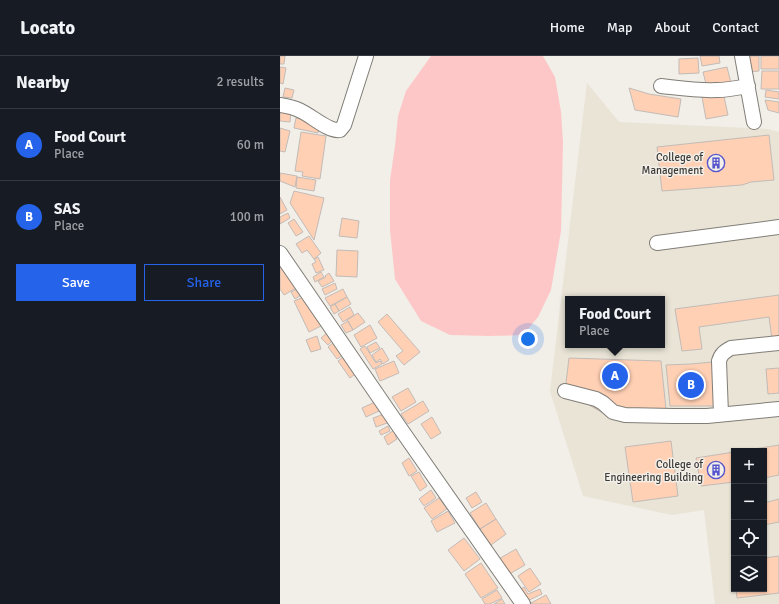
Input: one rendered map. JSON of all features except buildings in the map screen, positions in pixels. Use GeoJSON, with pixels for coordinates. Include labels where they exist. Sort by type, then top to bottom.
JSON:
{"type":"FeatureCollection","features":[{"type":"Feature","properties":{"kind":"street"},"geometry":{"type":"LineString","coordinates":[[280,105],[300,110],[331,129],[337,131],[340,130],[344,125],[366,56]]}},
{"type":"Feature","properties":{"kind":"street"},"geometry":{"type":"LineString","coordinates":[[742,56],[754,122]]}},
{"type":"Feature","properties":{"kind":"street"},"geometry":{"type":"LineString","coordinates":[[661,86],[696,90],[717,90],[748,86]]}},
{"type":"Feature","properties":{"kind":"street"},"geometry":{"type":"LineString","coordinates":[[657,243],[779,227]]}},
{"type":"Feature","properties":{"kind":"street"},"geometry":{"type":"LineString","coordinates":[[280,253],[523,604]]}},
{"type":"Feature","properties":{"kind":"street"},"geometry":{"type":"LineString","coordinates":[[721,414],[719,361],[721,355],[731,348],[779,343]]}},
{"type":"Feature","properties":{"kind":"street"},"geometry":{"type":"LineString","coordinates":[[565,391],[596,399],[603,403],[609,410],[617,414],[626,415],[706,416],[779,409]]}},
{"type":"Feature","properties":{"kind":"shaded area"},"geometry":{"type":"Polygon","coordinates":[[[431,56],[543,56],[555,77],[561,112],[563,142],[561,231],[551,290],[538,317],[523,335],[450,335],[421,321],[395,279],[390,230],[390,180],[398,116],[406,91],[431,56]]]}},
{"type":"Feature","properties":{"kind":"shaded area"},"geometry":{"type":"Polygon","coordinates":[[[587,83],[619,122],[768,129],[779,132],[779,604],[715,604],[704,510],[672,515],[583,496],[550,391],[587,83]]]}},
{"type":"Feature","properties":{"kind":"place","name":"College of Management"},"geometry":{"type":"Point","coordinates":[716,163]}},
{"type":"Feature","properties":{"kind":"place","name":"Food Court"},"geometry":{"type":"Point","coordinates":[615,376]}},
{"type":"Feature","properties":{"kind":"place","name":"SAS"},"geometry":{"type":"Point","coordinates":[691,385]}},
{"type":"Feature","properties":{"kind":"place","name":"College of Engineering Building"},"geometry":{"type":"Point","coordinates":[716,470]}}]}
